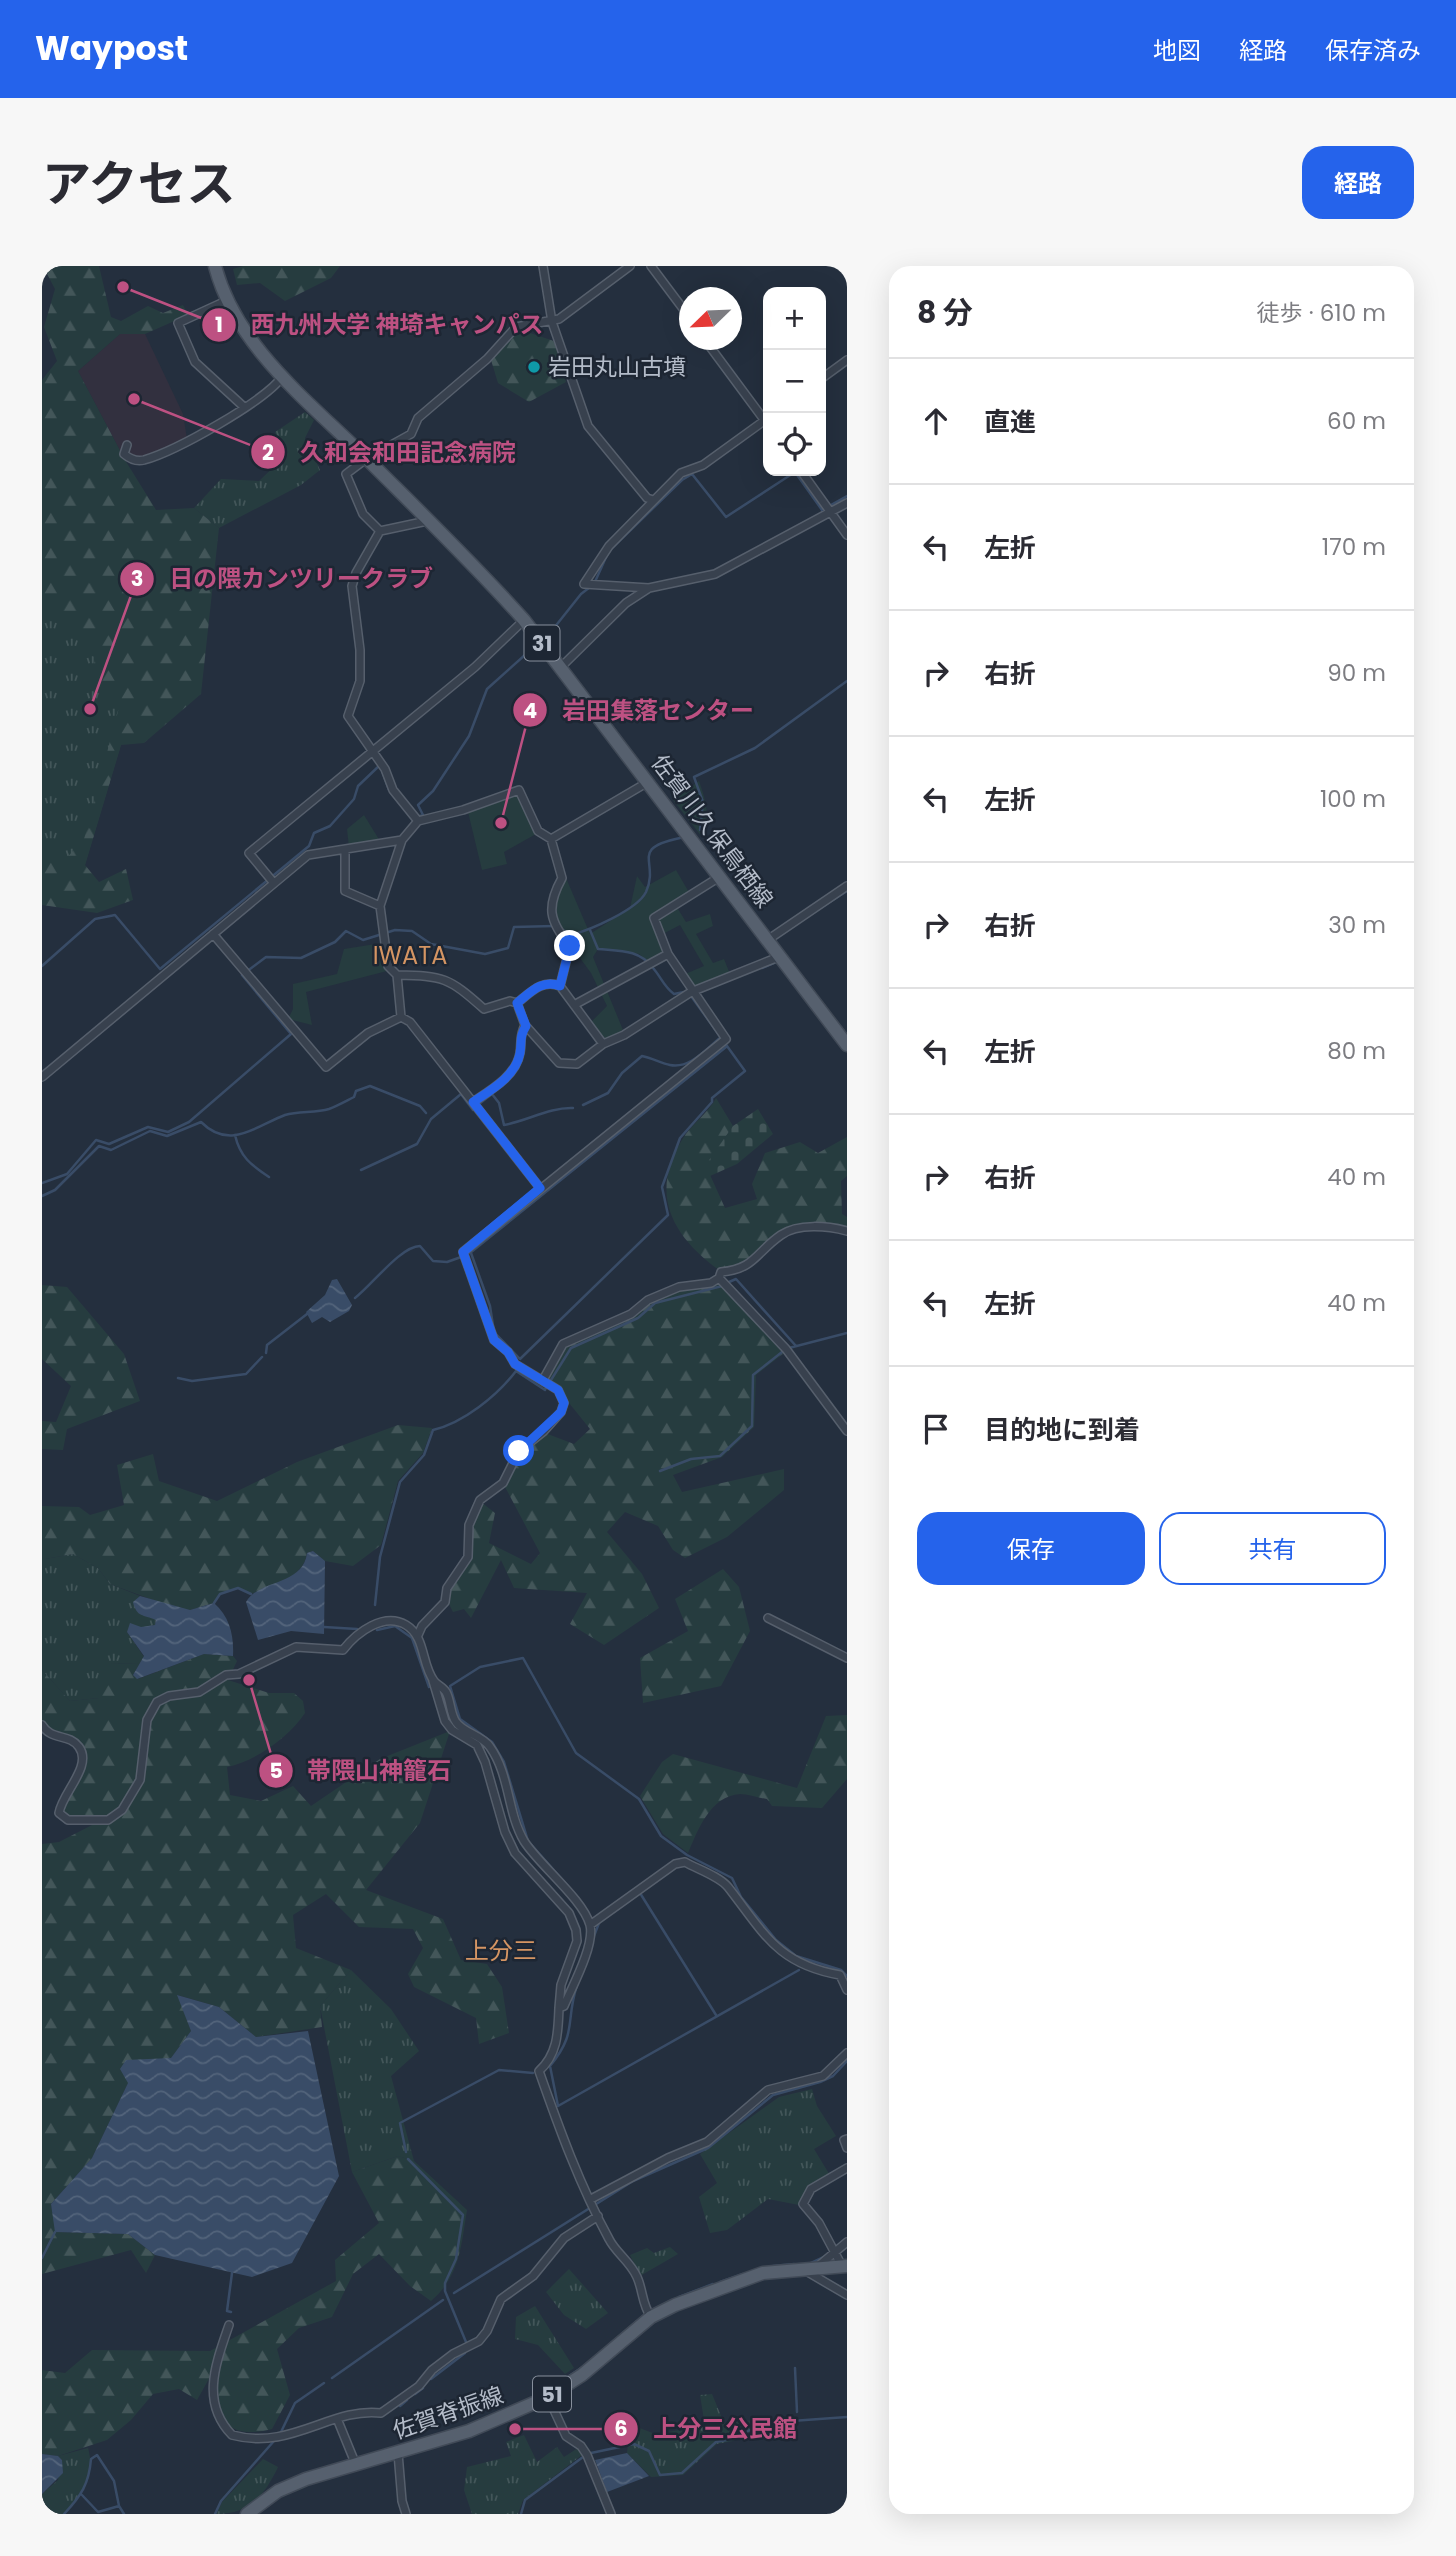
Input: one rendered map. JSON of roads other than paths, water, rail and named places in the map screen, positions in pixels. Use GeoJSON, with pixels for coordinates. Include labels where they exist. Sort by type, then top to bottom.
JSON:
{"type":"FeatureCollection","features":[{"type":"Feature","properties":{"kind":"main road","name":"佐賀川久保鳥栖線"},"geometry":{"type":"LineString","coordinates":[[215,266],[226,301],[239,325],[283,376],[480,571],[524,620],[847,1045]]}},
{"type":"Feature","properties":{"kind":"main road","name":"佐賀脊振線"},"geometry":{"type":"LineString","coordinates":[[247,2514],[278,2491],[469,2431],[548,2397],[582,2375],[651,2317],[675,2305],[763,2273],[844,2266]]}},
{"type":"Feature","properties":{"kind":"street"},"geometry":{"type":"LineString","coordinates":[[543,266],[552,322],[588,426],[647,498],[653,500]]}},
{"type":"Feature","properties":{"kind":"street"},"geometry":{"type":"LineString","coordinates":[[380,531],[357,504],[346,474],[366,459],[411,434],[418,418],[487,359],[516,327],[552,322],[630,266]]}},
{"type":"Feature","properties":{"kind":"street"},"geometry":{"type":"LineString","coordinates":[[651,266],[679,303]]}},
{"type":"Feature","properties":{"kind":"street"},"geometry":{"type":"LineString","coordinates":[[226,301],[178,323],[195,362],[244,407]]}},
{"type":"Feature","properties":{"kind":"street"},"geometry":{"type":"LineString","coordinates":[[713,350],[763,416]]}},
{"type":"Feature","properties":{"kind":"street"},"geometry":{"type":"LineString","coordinates":[[826,375],[847,360]]}},
{"type":"Feature","properties":{"kind":"street"},"geometry":{"type":"LineString","coordinates":[[127,446],[124,454],[131,460],[143,460],[197,435],[244,407],[283,376]]}},
{"type":"Feature","properties":{"kind":"street"},"geometry":{"type":"LineString","coordinates":[[763,424],[703,465],[681,473],[609,546],[584,584],[649,588],[715,574],[828,508],[847,503]]}},
{"type":"Feature","properties":{"kind":"street"},"geometry":{"type":"LineString","coordinates":[[805,476],[847,535]]}},
{"type":"Feature","properties":{"kind":"street"},"geometry":{"type":"LineString","coordinates":[[416,818],[393,790],[374,750],[348,716],[360,681],[360,650],[352,586],[356,573],[380,531],[427,521]]}},
{"type":"Feature","properties":{"kind":"street"},"geometry":{"type":"LineString","coordinates":[[561,667],[626,603],[649,588]]}},
{"type":"Feature","properties":{"kind":"street"},"geometry":{"type":"LineString","coordinates":[[270,879],[249,853],[475,667],[524,620]]}},
{"type":"Feature","properties":{"kind":"street"},"geometry":{"type":"LineString","coordinates":[[551,839],[648,782]]}},
{"type":"Feature","properties":{"kind":"street"},"geometry":{"type":"LineString","coordinates":[[401,1017],[397,975],[388,965],[380,906],[402,840],[416,818],[463,810],[519,790],[538,831],[551,839],[562,878],[551,899],[556,926],[570,946],[560,986]]}},
{"type":"Feature","properties":{"kind":"street"},"geometry":{"type":"LineString","coordinates":[[42,1077],[213,934],[270,879],[308,855],[402,840]]}},
{"type":"Feature","properties":{"kind":"street"},"geometry":{"type":"LineString","coordinates":[[345,850],[345,891],[380,906]]}},
{"type":"Feature","properties":{"kind":"street"},"geometry":{"type":"LineString","coordinates":[[418,1635],[422,1626],[445,1602],[447,1588],[468,1557],[469,1525],[480,1500],[503,1483],[519,1451],[561,1412],[564,1403],[558,1390],[515,1364],[508,1352],[494,1340],[465,1255],[540,1188],[724,1041],[668,954],[654,918],[721,876]]}},
{"type":"Feature","properties":{"kind":"street"},"geometry":{"type":"LineString","coordinates":[[769,939],[847,886]]}},
{"type":"Feature","properties":{"kind":"street"},"geometry":{"type":"LineString","coordinates":[[213,934],[326,1067],[368,1033],[401,1017]]}},
{"type":"Feature","properties":{"kind":"street"},"geometry":{"type":"LineString","coordinates":[[574,1005],[668,954]]}},
{"type":"Feature","properties":{"kind":"street"},"geometry":{"type":"LineString","coordinates":[[517,1003],[526,1026],[559,1063],[577,1064],[603,1044],[624,1035],[693,994],[781,957]]}},
{"type":"Feature","properties":{"kind":"street"},"geometry":{"type":"LineString","coordinates":[[397,975],[438,975],[455,983],[484,1009],[517,1003],[539,985],[552,983],[560,986],[603,1044]]}},
{"type":"Feature","properties":{"kind":"street"},"geometry":{"type":"LineString","coordinates":[[401,1017],[410,1023],[540,1188]]}},
{"type":"Feature","properties":{"kind":"street"},"geometry":{"type":"LineString","coordinates":[[473,1102],[504,1081],[520,1054],[519,1037],[526,1026]]}},
{"type":"Feature","properties":{"kind":"street"},"geometry":{"type":"LineString","coordinates":[[543,1380],[564,1344],[631,1314],[648,1300],[679,1287],[711,1283],[719,1278],[720,1272],[738,1270],[754,1262],[780,1236],[792,1230],[830,1227],[847,1231]]}},
{"type":"Feature","properties":{"kind":"street"},"geometry":{"type":"LineString","coordinates":[[719,1278],[786,1349],[847,1431]]}},
{"type":"Feature","properties":{"kind":"street"},"geometry":{"type":"LineString","coordinates":[[768,1618],[847,1658]]}},
{"type":"Feature","properties":{"kind":"street"},"geometry":{"type":"LineString","coordinates":[[42,1725],[53,1737],[70,1739],[79,1747],[83,1759],[80,1771],[61,1799],[59,1812],[68,1820],[108,1820],[122,1810],[140,1780],[147,1720],[157,1702],[169,1696],[199,1692],[226,1675],[239,1674],[296,1647],[343,1650],[352,1639],[372,1625],[394,1619],[418,1635],[445,1721],[452,1730],[477,1745],[505,1832],[516,1853],[569,1913],[576,1930],[577,1941],[561,1985],[558,2037],[554,2050],[539,2071],[567,2150],[613,2247],[625,2256],[638,2277],[646,2311],[651,2317]]}},
{"type":"Feature","properties":{"kind":"street"},"geometry":{"type":"LineString","coordinates":[[433,1680],[446,1691],[456,1723],[488,1743],[501,1765],[519,1831],[590,1925],[589,1941],[579,1971],[564,2006],[559,2008]]}},
{"type":"Feature","properties":{"kind":"street"},"geometry":{"type":"LineString","coordinates":[[590,1925],[675,1864],[685,1862],[726,1885],[772,1945],[790,1960],[815,1971],[840,1975],[847,1990]]}},
{"type":"Feature","properties":{"kind":"street"},"geometry":{"type":"LineString","coordinates":[[592,2200],[668,2158],[707,2142],[768,2090],[822,2076],[847,2053]]}},
{"type":"Feature","properties":{"kind":"street"},"geometry":{"type":"LineString","coordinates":[[847,2138],[844,2140],[847,2148]]}},
{"type":"Feature","properties":{"kind":"street"},"geometry":{"type":"LineString","coordinates":[[844,2266],[803,2204],[811,2189],[847,2168]]}},
{"type":"Feature","properties":{"kind":"street"},"geometry":{"type":"LineString","coordinates":[[229,2325],[213,2374],[212,2388],[218,2415],[232,2435],[265,2439],[293,2436],[364,2411],[386,2411],[419,2386],[432,2370],[453,2354],[479,2341],[487,2331],[501,2299],[533,2276],[564,2238],[596,2213]]}},
{"type":"Feature","properties":{"kind":"street"},"geometry":{"type":"LineString","coordinates":[[847,2242],[836,2253],[810,2269],[847,2295]]}},
{"type":"Feature","properties":{"kind":"street"},"geometry":{"type":"LineString","coordinates":[[548,2397],[566,2436],[581,2446],[587,2455],[611,2514]]}},
{"type":"Feature","properties":{"kind":"street"},"geometry":{"type":"LineString","coordinates":[[338,2421],[356,2466]]}},
{"type":"Feature","properties":{"kind":"street"},"geometry":{"type":"LineString","coordinates":[[398,2453],[402,2501],[406,2514]]}},
{"type":"Feature","properties":{"kind":"water"},"geometry":{"type":"Polygon","coordinates":[[[337,1279],[352,1305],[349,1311],[330,1322],[322,1317],[312,1323],[306,1312],[325,1295],[332,1280],[337,1279]]]}},
{"type":"Feature","properties":{"kind":"water"},"geometry":{"type":"Polygon","coordinates":[[[313,1551],[325,1561],[324,1634],[291,1631],[258,1640],[246,1602],[260,1589],[298,1571],[304,1564],[307,1553],[313,1551]]]}},
{"type":"Feature","properties":{"kind":"water"},"geometry":{"type":"Polygon","coordinates":[[[140,1596],[190,1610],[214,1603],[224,1614],[230,1627],[233,1656],[204,1654],[137,1679],[133,1675],[144,1656],[127,1632],[130,1623],[141,1627],[155,1625],[156,1620],[136,1611],[133,1602],[140,1596]]]}},
{"type":"Feature","properties":{"kind":"water"},"geometry":{"type":"Polygon","coordinates":[[[177,1995],[219,2007],[256,2037],[308,2031],[339,2176],[292,2263],[252,2277],[155,2255],[128,2234],[55,2232],[51,2204],[92,2158],[128,2083],[120,2069],[126,2060],[171,2058],[191,2031],[177,1995]]]}},
{"type":"Feature","properties":{"kind":"water"},"geometry":{"type":"Polygon","coordinates":[[[627,2453],[649,2476],[607,2492],[595,2460],[627,2453]]]}},
{"type":"Feature","properties":{"kind":"water"},"geometry":{"type":"Polygon","coordinates":[[[42,2454],[58,2456],[62,2460],[63,2473],[42,2494],[42,2454]]]}},
{"type":"Feature","properties":{"kind":"waterway"},"geometry":{"type":"LineString","coordinates":[[610,550],[682,480],[692,474],[726,517],[795,472],[822,510],[847,496]]}},
{"type":"Feature","properties":{"kind":"waterway"},"geometry":{"type":"LineString","coordinates":[[550,633],[581,594],[594,584],[607,555]]}},
{"type":"Feature","properties":{"kind":"waterway"},"geometry":{"type":"LineString","coordinates":[[417,817],[423,815],[418,805],[433,791],[469,736],[487,689],[535,646]]}},
{"type":"Feature","properties":{"kind":"waterway"},"geometry":{"type":"LineString","coordinates":[[700,830],[703,802],[694,777],[755,748],[847,681]]}},
{"type":"Feature","properties":{"kind":"waterway"},"geometry":{"type":"LineString","coordinates":[[42,966],[95,919],[115,915],[160,969],[309,846],[314,833],[330,826],[354,799],[358,786],[380,765],[389,790]]}},
{"type":"Feature","properties":{"kind":"waterway"},"geometry":{"type":"LineString","coordinates":[[560,928],[571,935],[601,924],[633,906],[646,892],[650,852],[664,842],[680,838]]}},
{"type":"Feature","properties":{"kind":"waterway"},"geometry":{"type":"LineString","coordinates":[[819,909],[847,891]]}},
{"type":"Feature","properties":{"kind":"waterway"},"geometry":{"type":"LineString","coordinates":[[42,1183],[67,1174],[96,1140],[109,1144],[148,1127],[168,1132],[189,1122],[291,1034],[242,975],[266,957],[301,958],[335,942],[346,931],[363,940],[395,930],[412,931],[431,944],[485,954],[508,948],[514,927],[554,926]]}},
{"type":"Feature","properties":{"kind":"waterway"},"geometry":{"type":"LineString","coordinates":[[590,930],[598,949],[635,954],[653,968],[674,994],[684,992]]}},
{"type":"Feature","properties":{"kind":"waterway"},"geometry":{"type":"LineString","coordinates":[[762,968],[776,962]]}},
{"type":"Feature","properties":{"kind":"waterway"},"geometry":{"type":"LineString","coordinates":[[471,1253],[490,1306],[494,1332],[520,1359],[668,1215],[662,1187],[680,1138],[712,1102],[712,1098],[745,1071],[691,996]]}},
{"type":"Feature","properties":{"kind":"waterway"},"geometry":{"type":"LineString","coordinates":[[583,1105],[608,1093],[622,1073],[642,1056],[670,1065],[684,1064],[720,1038]]}},
{"type":"Feature","properties":{"kind":"waterway"},"geometry":{"type":"LineString","coordinates":[[470,1253],[726,1047]]}},
{"type":"Feature","properties":{"kind":"waterway"},"geometry":{"type":"LineString","coordinates":[[42,1196],[55,1190],[99,1146],[111,1150],[150,1131],[167,1136],[201,1122],[222,1135],[243,1134],[285,1115],[329,1109],[354,1097],[356,1091],[370,1086],[420,1106],[426,1113]]}},
{"type":"Feature","properties":{"kind":"waterway"},"geometry":{"type":"LineString","coordinates":[[361,1170],[417,1144],[431,1119],[461,1094],[473,1110]]}},
{"type":"Feature","properties":{"kind":"waterway"},"geometry":{"type":"LineString","coordinates":[[479,1104],[492,1094],[499,1103],[504,1125],[564,1108],[573,1108]]}},
{"type":"Feature","properties":{"kind":"waterway"},"geometry":{"type":"LineString","coordinates":[[235,1135],[247,1160],[269,1177]]}},
{"type":"Feature","properties":{"kind":"waterway"},"geometry":{"type":"LineString","coordinates":[[355,1298],[396,1259],[412,1248],[420,1246],[433,1261],[447,1262],[464,1256]]}},
{"type":"Feature","properties":{"kind":"waterway"},"geometry":{"type":"LineString","coordinates":[[729,1282],[736,1279],[796,1346]]}},
{"type":"Feature","properties":{"kind":"waterway"},"geometry":{"type":"LineString","coordinates":[[551,1380],[571,1348],[638,1318],[655,1303],[722,1286]]}},
{"type":"Feature","properties":{"kind":"waterway"},"geometry":{"type":"LineString","coordinates":[[266,1353],[267,1345],[307,1314]]}},
{"type":"Feature","properties":{"kind":"waterway"},"geometry":{"type":"LineString","coordinates":[[789,1348],[847,1333]]}},
{"type":"Feature","properties":{"kind":"waterway"},"geometry":{"type":"LineString","coordinates":[[660,1471],[691,1459],[720,1456],[752,1426],[753,1375],[782,1352]]}},
{"type":"Feature","properties":{"kind":"waterway"},"geometry":{"type":"LineString","coordinates":[[178,1378],[192,1381],[246,1374],[262,1357]]}},
{"type":"Feature","properties":{"kind":"waterway"},"geometry":{"type":"LineString","coordinates":[[375,1605],[380,1557],[400,1482],[424,1455],[433,1430],[456,1421],[479,1407],[516,1371],[545,1390],[547,1386]]}},
{"type":"Feature","properties":{"kind":"waterway"},"geometry":{"type":"LineString","coordinates":[[214,1603],[220,1594],[238,1588],[251,1594]]}},
{"type":"Feature","properties":{"kind":"waterway"},"geometry":{"type":"LineString","coordinates":[[377,1630],[395,1626],[412,1638],[429,1687]]}},
{"type":"Feature","properties":{"kind":"waterway"},"geometry":{"type":"LineString","coordinates":[[324,1627],[357,1629]]}},
{"type":"Feature","properties":{"kind":"waterway"},"geometry":{"type":"LineString","coordinates":[[567,1885],[528,1841],[504,1762],[492,1742],[460,1719],[450,1686],[480,1667],[523,1658],[576,1753],[639,1799],[661,1836],[687,1855],[732,1878],[741,1897],[776,1940],[796,1956],[841,1970],[847,1976]]}},
{"type":"Feature","properties":{"kind":"waterway"},"geometry":{"type":"LineString","coordinates":[[640,1893],[716,2015]]}},
{"type":"Feature","properties":{"kind":"waterway"},"geometry":{"type":"LineString","coordinates":[[594,1936],[599,1923]]}},
{"type":"Feature","properties":{"kind":"waterway"},"geometry":{"type":"LineString","coordinates":[[577,1985],[568,2035],[550,2066],[558,2106],[799,1970]]}},
{"type":"Feature","properties":{"kind":"waterway"},"geometry":{"type":"LineString","coordinates":[[454,2293],[633,2181],[708,2148],[773,2095],[820,2082],[833,2076],[847,2061]]}},
{"type":"Feature","properties":{"kind":"waterway"},"geometry":{"type":"LineString","coordinates":[[406,2152],[400,2123],[499,2070],[533,2073]]}},
{"type":"Feature","properties":{"kind":"waterway"},"geometry":{"type":"LineString","coordinates":[[408,2159],[463,2215],[456,2259],[445,2283],[445,2291],[466,2342]]}},
{"type":"Feature","properties":{"kind":"waterway"},"geometry":{"type":"LineString","coordinates":[[42,2258],[55,2232]]}},
{"type":"Feature","properties":{"kind":"waterway"},"geometry":{"type":"LineString","coordinates":[[811,2263],[824,2257]]}},
{"type":"Feature","properties":{"kind":"waterway"},"geometry":{"type":"LineString","coordinates":[[773,2266],[794,2264]]}},
{"type":"Feature","properties":{"kind":"waterway"},"geometry":{"type":"LineString","coordinates":[[231,2312],[227,2311],[232,2273]]}},
{"type":"Feature","properties":{"kind":"waterway"},"geometry":{"type":"LineString","coordinates":[[720,2282],[743,2274]]}},
{"type":"Feature","properties":{"kind":"waterway"},"geometry":{"type":"LineString","coordinates":[[679,2297],[713,2284]]}},
{"type":"Feature","properties":{"kind":"waterway"},"geometry":{"type":"LineString","coordinates":[[332,2378],[443,2300]]}},
{"type":"Feature","properties":{"kind":"waterway"},"geometry":{"type":"LineString","coordinates":[[608,2346],[637,2321]]}},
{"type":"Feature","properties":{"kind":"waterway"},"geometry":{"type":"LineString","coordinates":[[431,2379],[465,2353]]}},
{"type":"Feature","properties":{"kind":"waterway"},"geometry":{"type":"LineString","coordinates":[[569,2376],[584,2366]]}},
{"type":"Feature","properties":{"kind":"waterway"},"geometry":{"type":"LineString","coordinates":[[795,2368],[797,2412]]}},
{"type":"Feature","properties":{"kind":"waterway"},"geometry":{"type":"LineString","coordinates":[[539,2394],[564,2380]]}},
{"type":"Feature","properties":{"kind":"waterway"},"geometry":{"type":"LineString","coordinates":[[281,2432],[295,2403],[324,2383]]}},
{"type":"Feature","properties":{"kind":"waterway"},"geometry":{"type":"LineString","coordinates":[[415,2394],[423,2388]]}},
{"type":"Feature","properties":{"kind":"waterway"},"geometry":{"type":"LineString","coordinates":[[400,2406],[407,2400]]}},
{"type":"Feature","properties":{"kind":"waterway"},"geometry":{"type":"LineString","coordinates":[[591,2453],[634,2444],[649,2451],[660,2475],[682,2473],[716,2442],[732,2439],[764,2423],[847,2417]]}},
{"type":"Feature","properties":{"kind":"waterway"},"geometry":{"type":"LineString","coordinates":[[215,2514],[221,2501],[274,2441]]}},
{"type":"Feature","properties":{"kind":"waterway"},"geometry":{"type":"LineString","coordinates":[[64,2514],[83,2489],[91,2459],[97,2455],[114,2481],[119,2506],[124,2514]]}},
{"type":"Feature","properties":{"kind":"waterway"},"geometry":{"type":"LineString","coordinates":[[521,2514],[525,2500],[583,2457]]}},
{"type":"Feature","properties":{"kind":"waterway"},"geometry":{"type":"LineString","coordinates":[[82,2495],[98,2512],[119,2506]]}},
{"type":"Feature","properties":{"kind":"waterway"},"geometry":{"type":"LineString","coordinates":[[840,2514],[847,2513]]}},
{"type":"Feature","properties":{"kind":"place","name":"西九州大学 神埼キャンパス"},"geometry":{"type":"Point","coordinates":[123,287]}},
{"type":"Feature","properties":{"kind":"place","name":"岩田丸山古墳"},"geometry":{"type":"Point","coordinates":[534,367]}},
{"type":"Feature","properties":{"kind":"place","name":"久和会和田記念病院"},"geometry":{"type":"Point","coordinates":[134,399]}},
{"type":"Feature","properties":{"kind":"place","name":"日の隈カンツリークラブ"},"geometry":{"type":"Point","coordinates":[90,709]}},
{"type":"Feature","properties":{"kind":"place","name":"岩田集落センター"},"geometry":{"type":"Point","coordinates":[501,823]}},
{"type":"Feature","properties":{"kind":"place","name":"帯隈山神籠石"},"geometry":{"type":"Point","coordinates":[249,1680]}},
{"type":"Feature","properties":{"kind":"place","name":"上分三公民館"},"geometry":{"type":"Point","coordinates":[515,2429]}},
{"type":"Feature","properties":{"kind":"district","name":"IWATA"},"geometry":{"type":"Point","coordinates":[410,955]}},
{"type":"Feature","properties":{"kind":"district","name":"上分三"},"geometry":{"type":"Point","coordinates":[501,1950]}}]}
